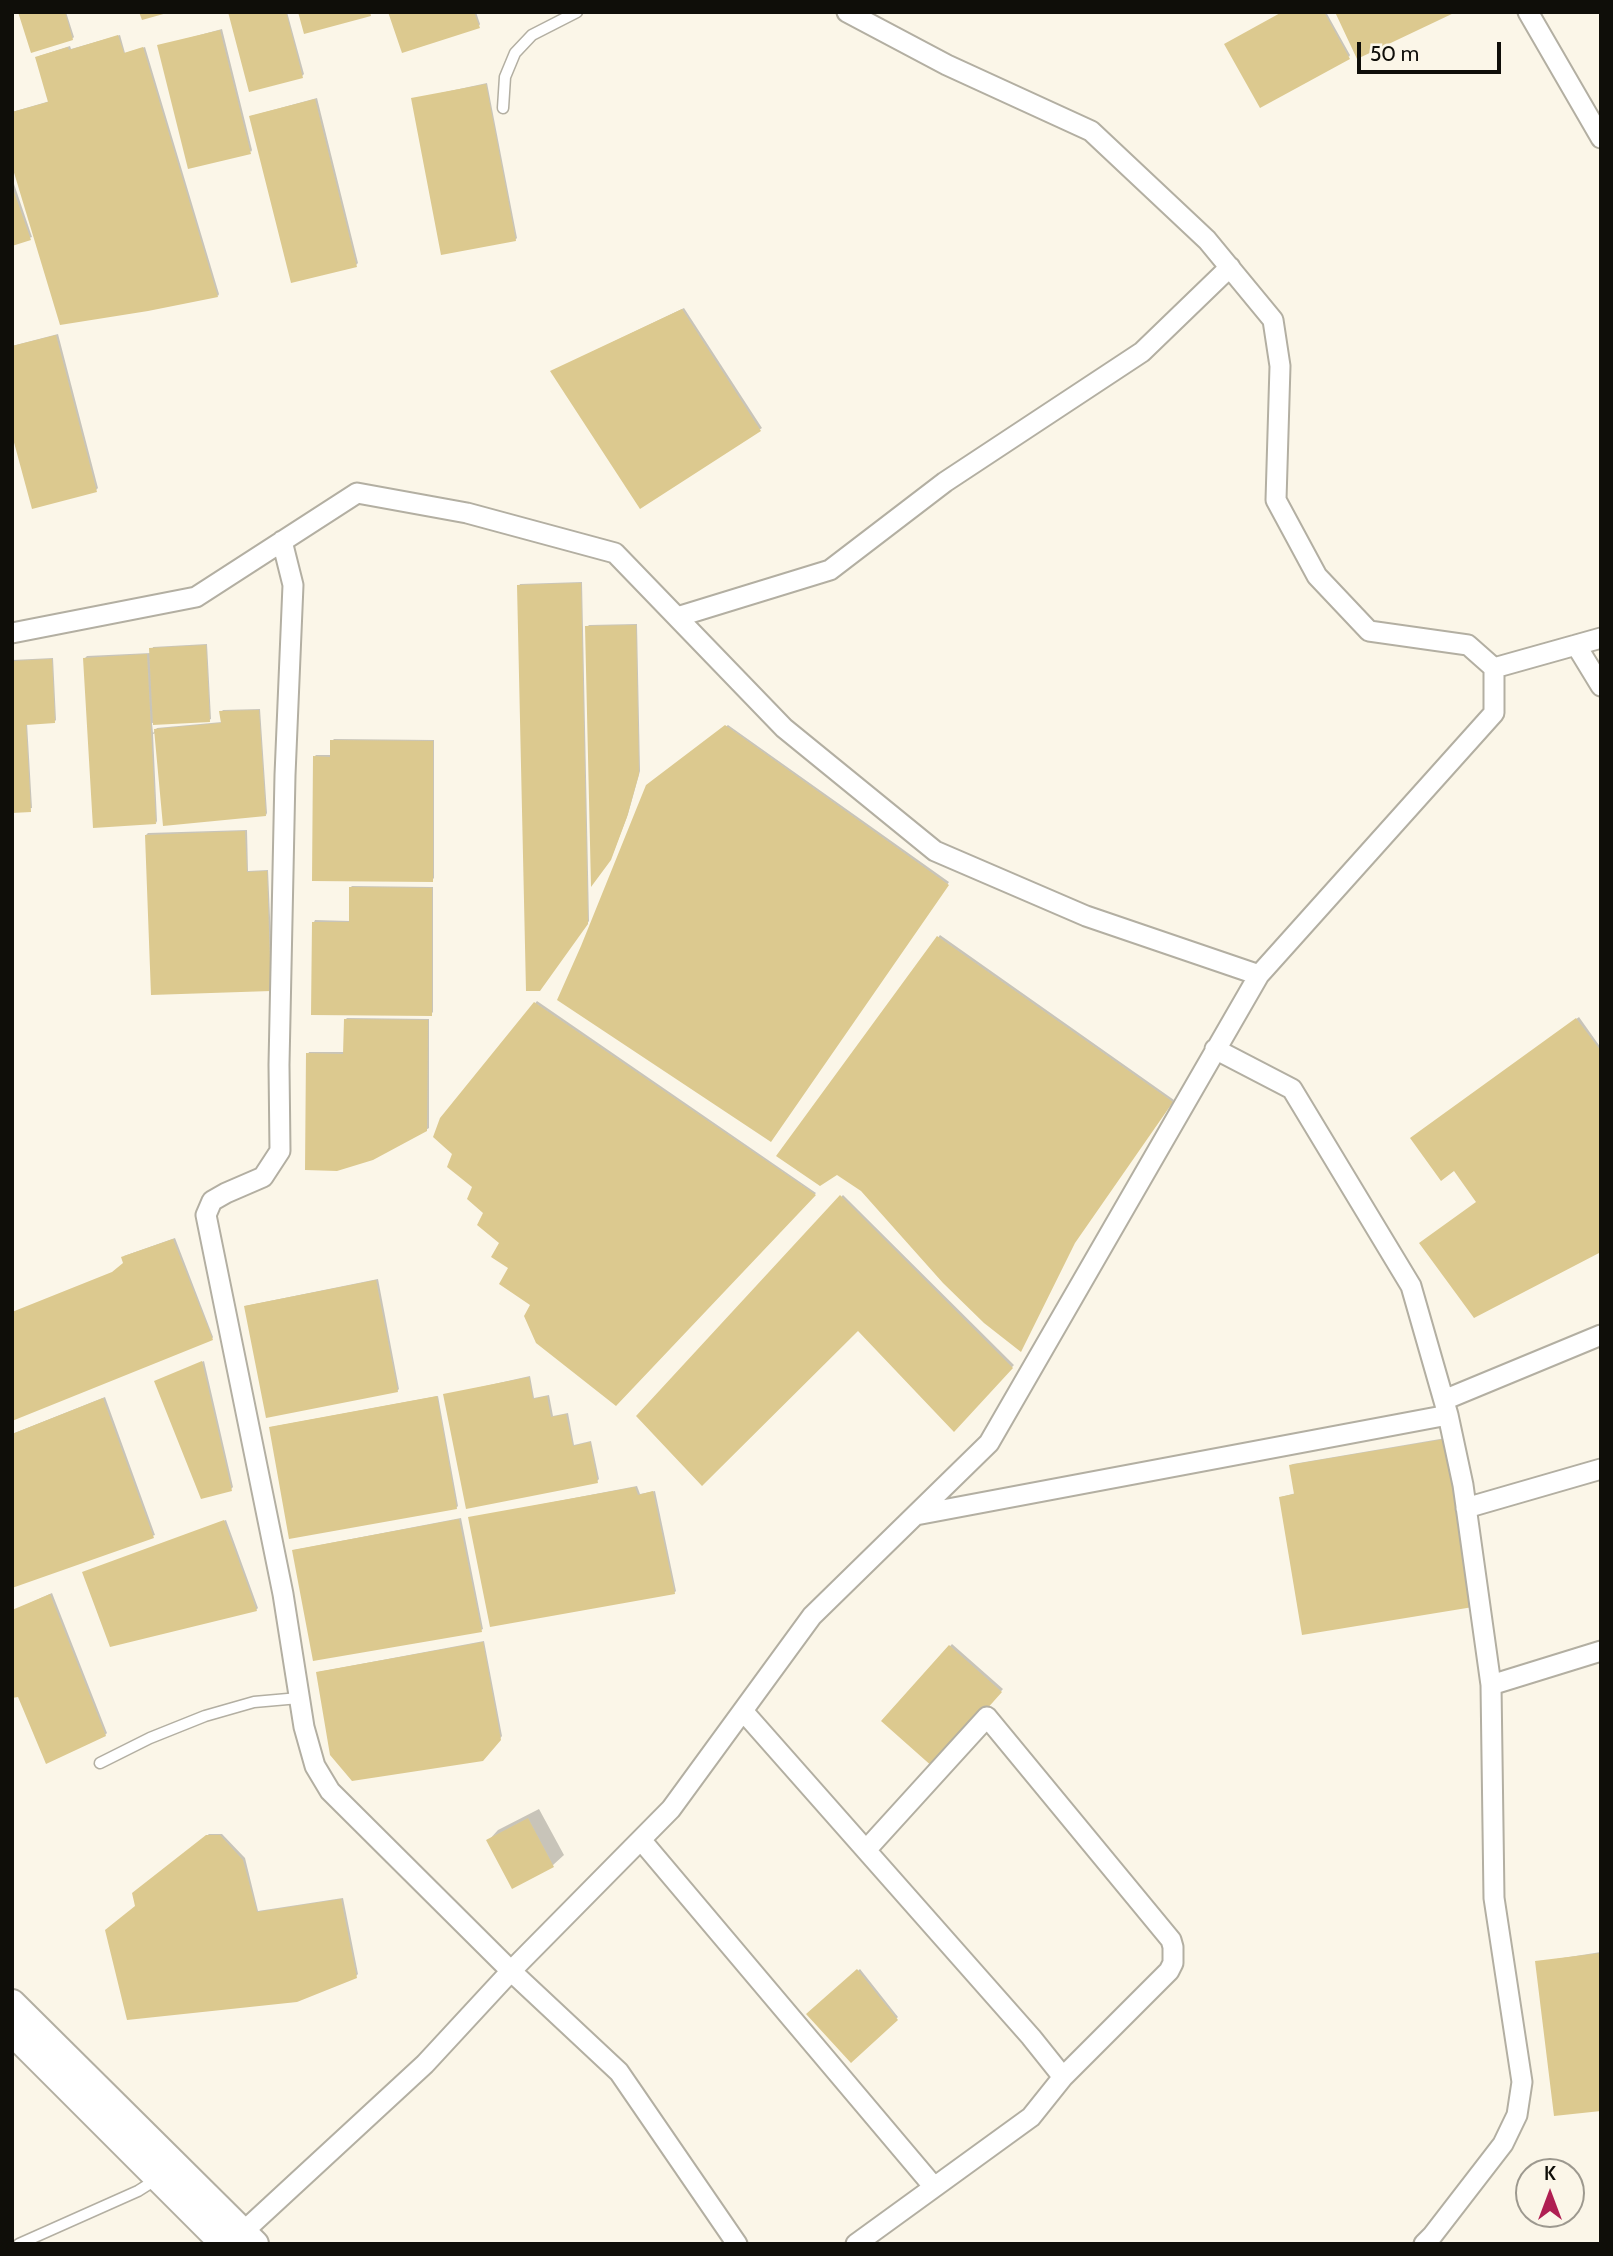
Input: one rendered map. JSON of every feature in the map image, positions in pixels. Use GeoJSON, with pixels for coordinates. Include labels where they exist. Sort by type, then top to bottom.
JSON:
{"type":"FeatureCollection","features":[{"type":"Feature","properties":{"kind":"street"},"geometry":{"type":"LineString","coordinates":[[238,2241],[425,2064],[511,1971],[671,1809],[812,1616],[989,1443],[1259,975],[1494,713],[1494,668],[1468,645],[1369,631],[1317,576],[1276,500],[1280,366],[1273,320],[1207,240],[1091,131],[947,65],[847,12]]}},
{"type":"Feature","properties":{"kind":"street"},"geometry":{"type":"LineString","coordinates":[[1528,12],[1601,138]]}},
{"type":"Feature","properties":{"kind":"street"},"geometry":{"type":"LineString","coordinates":[[677,617],[830,570],[945,481],[1142,352],[1230,268]]}},
{"type":"Feature","properties":{"kind":"street"},"geometry":{"type":"LineString","coordinates":[[12,634],[196,597],[357,493],[467,513],[615,553],[784,728],[935,851],[1086,916],[1259,975]]}},
{"type":"Feature","properties":{"kind":"street"},"geometry":{"type":"LineString","coordinates":[[282,541],[293,585],[285,775],[279,1065],[280,1152],[263,1177],[212,1201],[206,1215],[283,1594],[304,1727],[315,1766],[330,1791],[511,1971],[619,2072],[737,2244]]}},
{"type":"Feature","properties":{"kind":"street"},"geometry":{"type":"LineString","coordinates":[[1494,668],[1601,638]]}},
{"type":"Feature","properties":{"kind":"street"},"geometry":{"type":"LineString","coordinates":[[1576,645],[1601,686]]}},
{"type":"Feature","properties":{"kind":"street"},"geometry":{"type":"LineString","coordinates":[[1216,1049],[1292,1089],[1410,1286],[1446,1408],[1466,1508],[1491,1685],[1494,1898],[1520,2065],[1521,2099],[1517,2115],[1503,2144],[1424,2244]]}},
{"type":"Feature","properties":{"kind":"street"},"geometry":{"type":"LineString","coordinates":[[916,1515],[1446,1408],[1601,1335]]}},
{"type":"Feature","properties":{"kind":"street"},"geometry":{"type":"LineString","coordinates":[[1466,1508],[1601,1469]]}},
{"type":"Feature","properties":{"kind":"street"},"geometry":{"type":"LineString","coordinates":[[1491,1685],[1601,1651]]}},
{"type":"Feature","properties":{"kind":"street"},"geometry":{"type":"LineString","coordinates":[[743,1711],[1022,2026],[1063,2077]]}},
{"type":"Feature","properties":{"kind":"street"},"geometry":{"type":"LineString","coordinates":[[856,2244],[1031,2117],[1063,2077],[1169,1971],[1173,1947],[1171,1940],[987,1717],[866,1850]]}},
{"type":"Feature","properties":{"kind":"street"},"geometry":{"type":"LineString","coordinates":[[641,1840],[934,2187]]}},
{"type":"Feature","properties":{"kind":"street"},"geometry":{"type":"LineString","coordinates":[[12,2003],[238,2241]]}},
{"type":"Feature","properties":{"kind":"street"},"geometry":{"type":"LineString","coordinates":[[12,2032],[158,2178],[238,2241]]}},
{"type":"Feature","properties":{"kind":"lane"},"geometry":{"type":"LineString","coordinates":[[503,108],[505,77],[515,52],[532,35],[577,12]]}},
{"type":"Feature","properties":{"kind":"lane"},"geometry":{"type":"LineString","coordinates":[[100,1763],[150,1738],[205,1716],[254,1702],[299,1698]]}},
{"type":"Feature","properties":{"kind":"lane"},"geometry":{"type":"LineString","coordinates":[[19,2244],[138,2191],[158,2178]]}},
{"type":"Feature","properties":{"kind":"building"},"geometry":{"type":"Polygon","coordinates":[[[18,12],[65,12],[73,40],[31,53],[18,12]]]}},
{"type":"Feature","properties":{"kind":"building"},"geometry":{"type":"Polygon","coordinates":[[[139,12],[167,12],[167,13],[142,20],[139,12]]]}},
{"type":"Feature","properties":{"kind":"building"},"geometry":{"type":"Polygon","coordinates":[[[228,12],[286,12],[303,78],[249,92],[228,12]]]}},
{"type":"Feature","properties":{"kind":"building"},"geometry":{"type":"Polygon","coordinates":[[[298,12],[370,12],[371,16],[304,34],[298,12]]]}},
{"type":"Feature","properties":{"kind":"building"},"geometry":{"type":"Polygon","coordinates":[[[388,12],[474,12],[480,28],[402,53],[388,12]]]}},
{"type":"Feature","properties":{"kind":"building"},"geometry":{"type":"Polygon","coordinates":[[[1282,12],[1324,12],[1350,59],[1260,108],[1224,44],[1282,12]]]}},
{"type":"Feature","properties":{"kind":"building"},"geometry":{"type":"Polygon","coordinates":[[[1335,12],[1456,12],[1357,59],[1335,12]]]}},
{"type":"Feature","properties":{"kind":"building"},"geometry":{"type":"Polygon","coordinates":[[[220,30],[251,154],[188,169],[157,45],[220,30]]]}},
{"type":"Feature","properties":{"kind":"building"},"geometry":{"type":"Polygon","coordinates":[[[118,35],[124,53],[143,47],[218,297],[60,325],[12,166],[12,112],[48,102],[35,57],[118,35]]]}},
{"type":"Feature","properties":{"kind":"building"},"geometry":{"type":"Polygon","coordinates":[[[486,84],[516,241],[441,255],[411,98],[486,84]]]}},
{"type":"Feature","properties":{"kind":"building"},"geometry":{"type":"Polygon","coordinates":[[[315,99],[357,267],[291,283],[249,116],[315,99]]]}},
{"type":"Feature","properties":{"kind":"building"},"geometry":{"type":"Polygon","coordinates":[[[12,186],[31,240],[12,246],[12,186]]]}},
{"type":"Feature","properties":{"kind":"building"},"geometry":{"type":"Polygon","coordinates":[[[682,309],[761,431],[640,509],[550,371],[682,309]]]}},
{"type":"Feature","properties":{"kind":"building"},"geometry":{"type":"Polygon","coordinates":[[[56,335],[97,492],[32,509],[12,435],[12,346],[56,335]]]}},
{"type":"Feature","properties":{"kind":"building"},"geometry":{"type":"Polygon","coordinates":[[[581,583],[588,924],[540,991],[526,991],[517,585],[581,583]]]}},
{"type":"Feature","properties":{"kind":"building"},"geometry":{"type":"Polygon","coordinates":[[[636,625],[639,774],[611,860],[591,887],[585,626],[636,625]]]}},
{"type":"Feature","properties":{"kind":"building"},"geometry":{"type":"Polygon","coordinates":[[[206,645],[210,722],[153,725],[149,648],[206,645]]]}},
{"type":"Feature","properties":{"kind":"building"},"geometry":{"type":"Polygon","coordinates":[[[147,654],[156,824],[93,828],[83,658],[147,654]]]}},
{"type":"Feature","properties":{"kind":"building"},"geometry":{"type":"Polygon","coordinates":[[[52,659],[55,723],[26,725],[31,812],[12,813],[12,661],[52,659]]]}},
{"type":"Feature","properties":{"kind":"building"},"geometry":{"type":"Polygon","coordinates":[[[259,710],[266,816],[163,826],[154,729],[221,723],[219,711],[259,710]]]}},
{"type":"Feature","properties":{"kind":"building"},"geometry":{"type":"Polygon","coordinates":[[[725,725],[949,885],[771,1142],[557,1000],[646,785],[725,725]]]}},
{"type":"Feature","properties":{"kind":"building"},"geometry":{"type":"Polygon","coordinates":[[[330,740],[433,741],[433,882],[312,881],[313,756],[330,757],[330,740]]]}},
{"type":"Feature","properties":{"kind":"building"},"geometry":{"type":"Polygon","coordinates":[[[245,831],[247,872],[267,871],[271,991],[151,995],[145,835],[245,831]]]}},
{"type":"Feature","properties":{"kind":"building"},"geometry":{"type":"Polygon","coordinates":[[[349,887],[432,888],[432,1016],[311,1015],[312,922],[349,922],[349,887]]]}},
{"type":"Feature","properties":{"kind":"building"},"geometry":{"type":"Polygon","coordinates":[[[937,936],[1173,1102],[1075,1243],[1021,1352],[984,1323],[943,1283],[861,1191],[837,1175],[820,1186],[776,1156],[937,936]]]}},
{"type":"Feature","properties":{"kind":"building"},"geometry":{"type":"Polygon","coordinates":[[[534,1002],[816,1195],[616,1406],[536,1343],[524,1316],[530,1305],[499,1284],[508,1268],[491,1257],[499,1243],[477,1225],[483,1213],[467,1199],[472,1187],[447,1167],[452,1154],[433,1137],[440,1118],[534,1002]]]}},
{"type":"Feature","properties":{"kind":"building"},"geometry":{"type":"Polygon","coordinates":[[[1576,1018],[1601,1051],[1601,1252],[1474,1318],[1419,1243],[1476,1202],[1454,1171],[1441,1181],[1410,1138],[1576,1018]]]}},
{"type":"Feature","properties":{"kind":"building"},"geometry":{"type":"Polygon","coordinates":[[[344,1019],[428,1020],[427,1131],[373,1160],[337,1171],[305,1170],[306,1053],[343,1054],[344,1019]]]}},
{"type":"Feature","properties":{"kind":"building"},"geometry":{"type":"Polygon","coordinates":[[[840,1195],[1013,1368],[954,1432],[858,1331],[702,1486],[636,1416],[840,1195]]]}},
{"type":"Feature","properties":{"kind":"building"},"geometry":{"type":"Polygon","coordinates":[[[173,1239],[213,1340],[12,1421],[12,1312],[112,1272],[123,1263],[121,1257],[173,1239]]]}},
{"type":"Feature","properties":{"kind":"building"},"geometry":{"type":"Polygon","coordinates":[[[376,1280],[398,1392],[266,1418],[244,1306],[376,1280]]]}},
{"type":"Feature","properties":{"kind":"building"},"geometry":{"type":"Polygon","coordinates":[[[202,1361],[232,1491],[201,1499],[154,1381],[202,1361]]]}},
{"type":"Feature","properties":{"kind":"building"},"geometry":{"type":"Polygon","coordinates":[[[529,1377],[533,1399],[547,1396],[551,1417],[566,1414],[573,1446],[590,1442],[598,1483],[466,1509],[443,1394],[529,1377]]]}},
{"type":"Feature","properties":{"kind":"building"},"geometry":{"type":"Polygon","coordinates":[[[437,1396],[457,1509],[289,1539],[269,1427],[437,1396]]]}},
{"type":"Feature","properties":{"kind":"building"},"geometry":{"type":"Polygon","coordinates":[[[103,1398],[154,1538],[12,1588],[12,1434],[103,1398]]]}},
{"type":"Feature","properties":{"kind":"building"},"geometry":{"type":"Polygon","coordinates":[[[1445,1439],[1473,1607],[1302,1635],[1279,1497],[1294,1494],[1289,1465],[1445,1439]]]}},
{"type":"Feature","properties":{"kind":"building"},"geometry":{"type":"Polygon","coordinates":[[[635,1487],[638,1495],[653,1491],[675,1594],[490,1627],[468,1517],[635,1487]]]}},
{"type":"Feature","properties":{"kind":"building"},"geometry":{"type":"Polygon","coordinates":[[[459,1519],[482,1632],[313,1661],[292,1550],[459,1519]]]}},
{"type":"Feature","properties":{"kind":"building"},"geometry":{"type":"Polygon","coordinates":[[[224,1520],[257,1611],[110,1647],[82,1572],[224,1520]]]}},
{"type":"Feature","properties":{"kind":"building"},"geometry":{"type":"Polygon","coordinates":[[[50,1594],[106,1736],[46,1764],[18,1697],[12,1698],[12,1610],[50,1594]]]}},
{"type":"Feature","properties":{"kind":"building"},"geometry":{"type":"Polygon","coordinates":[[[483,1642],[501,1740],[483,1761],[352,1781],[330,1755],[316,1672],[483,1642]]]}},
{"type":"Feature","properties":{"kind":"building"},"geometry":{"type":"Polygon","coordinates":[[[949,1645],[1002,1692],[934,1768],[881,1721],[949,1645]]]}},
{"type":"Feature","properties":{"kind":"building"},"geometry":{"type":"Polygon","coordinates":[[[528,1818],[554,1867],[512,1889],[486,1840],[528,1818]]]}},
{"type":"Feature","properties":{"kind":"building"},"geometry":{"type":"Polygon","coordinates":[[[206,1835],[220,1835],[243,1860],[257,1912],[341,1899],[357,1978],[297,2002],[127,2020],[105,1930],[135,1906],[132,1893],[206,1835]]]}},
{"type":"Feature","properties":{"kind":"building"},"geometry":{"type":"Polygon","coordinates":[[[1601,1953],[1601,2111],[1554,2116],[1535,1961],[1601,1953]]]}},
{"type":"Feature","properties":{"kind":"building"},"geometry":{"type":"Polygon","coordinates":[[[857,1969],[898,2020],[851,2063],[806,2014],[857,1969]]]}}]}
